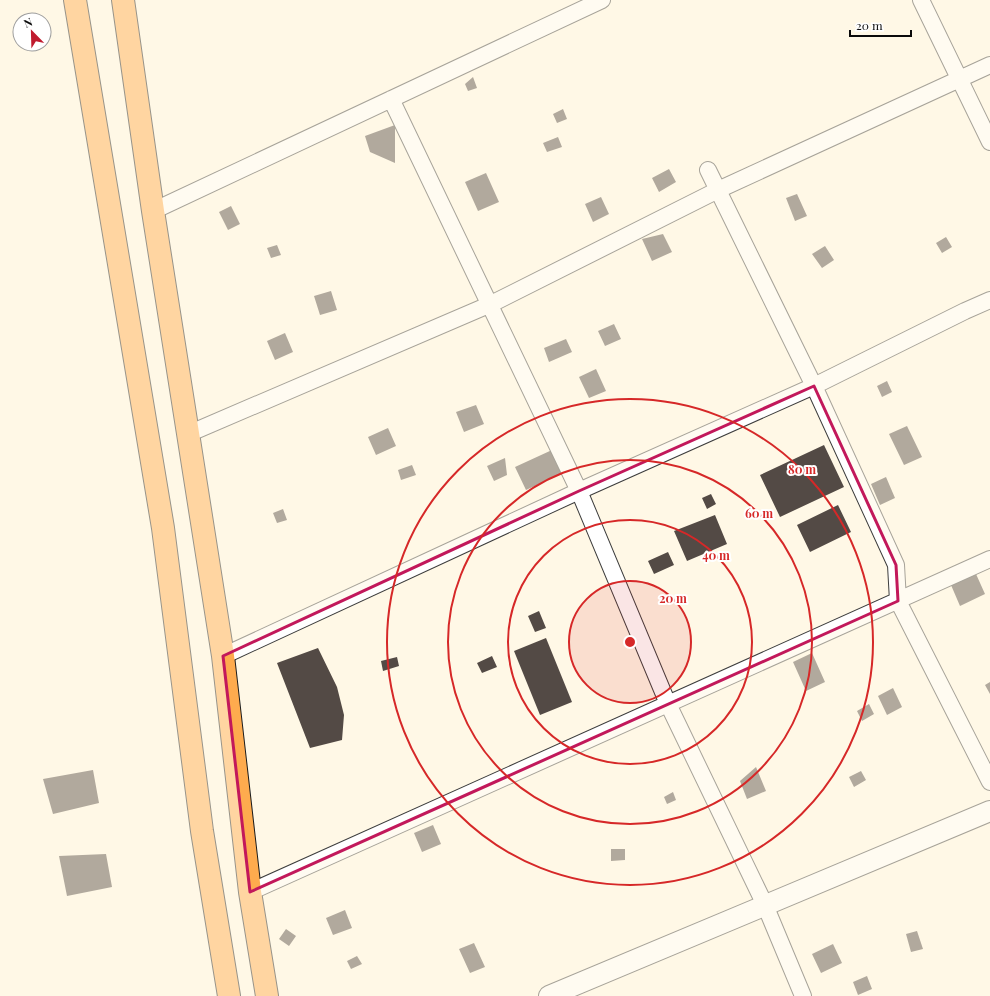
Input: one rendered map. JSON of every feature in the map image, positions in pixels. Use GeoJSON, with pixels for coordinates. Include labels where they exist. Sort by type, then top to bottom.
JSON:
{"type":"FeatureCollection","features":[{"type":"Feature","properties":{"kind":"highway"},"geometry":{"type":"LineString","coordinates":[[74,0],[162,520],[201,823],[228,996]]}},
{"type":"Feature","properties":{"kind":"highway"},"geometry":{"type":"LineString","coordinates":[[123,0],[153,210],[223,656],[250,892],[267,996]]}},
{"type":"Feature","properties":{"kind":"street"},"geometry":{"type":"LineString","coordinates":[[153,210],[602,0]]}},
{"type":"Feature","properties":{"kind":"street"},"geometry":{"type":"LineString","coordinates":[[921,0],[990,142]]}},
{"type":"Feature","properties":{"kind":"street"},"geometry":{"type":"LineString","coordinates":[[188,434],[491,304],[718,190],[990,65]]}},
{"type":"Feature","properties":{"kind":"street"},"geometry":{"type":"LineString","coordinates":[[391,99],[491,304],[579,491],[668,704],[765,905],[803,996]]}},
{"type":"Feature","properties":{"kind":"street"},"geometry":{"type":"LineString","coordinates":[[708,170],[814,386],[896,565],[898,601],[990,782]]}},
{"type":"Feature","properties":{"kind":"street"},"geometry":{"type":"LineString","coordinates":[[223,656],[579,491],[814,386],[990,300]]}},
{"type":"Feature","properties":{"kind":"street"},"geometry":{"type":"LineString","coordinates":[[250,892],[990,560]]}},
{"type":"Feature","properties":{"kind":"street"},"geometry":{"type":"LineString","coordinates":[[549,996],[990,811]]}},
{"type":"Feature","properties":{"kind":"highlighted area"},"geometry":{"type":"Polygon","coordinates":[[[814,386],[896,565],[898,601],[250,892],[223,656],[579,491],[814,386]]]}},
{"type":"Feature","properties":{"kind":"building"},"geometry":{"type":"Polygon","coordinates":[[[473,77],[477,88],[468,91],[465,84],[473,77]]]}},
{"type":"Feature","properties":{"kind":"building"},"geometry":{"type":"Polygon","coordinates":[[[563,109],[567,119],[557,123],[553,114],[563,109]]]}},
{"type":"Feature","properties":{"kind":"building"},"geometry":{"type":"Polygon","coordinates":[[[395,125],[395,163],[370,152],[365,136],[395,125]]]}},
{"type":"Feature","properties":{"kind":"building"},"geometry":{"type":"Polygon","coordinates":[[[558,137],[562,147],[547,152],[543,143],[558,137]]]}},
{"type":"Feature","properties":{"kind":"building"},"geometry":{"type":"Polygon","coordinates":[[[669,169],[676,182],[659,192],[652,178],[669,169]]]}},
{"type":"Feature","properties":{"kind":"building"},"geometry":{"type":"Polygon","coordinates":[[[486,173],[499,202],[478,211],[465,182],[486,173]]]}},
{"type":"Feature","properties":{"kind":"building"},"geometry":{"type":"Polygon","coordinates":[[[797,194],[807,216],[795,221],[786,198],[797,194]]]}},
{"type":"Feature","properties":{"kind":"building"},"geometry":{"type":"Polygon","coordinates":[[[601,197],[609,214],[593,222],[585,204],[601,197]]]}},
{"type":"Feature","properties":{"kind":"building"},"geometry":{"type":"Polygon","coordinates":[[[231,206],[240,224],[228,230],[219,212],[231,206]]]}},
{"type":"Feature","properties":{"kind":"building"},"geometry":{"type":"Polygon","coordinates":[[[663,234],[672,252],[652,261],[642,239],[663,234]]]}},
{"type":"Feature","properties":{"kind":"building"},"geometry":{"type":"Polygon","coordinates":[[[946,237],[952,247],[942,253],[936,243],[946,237]]]}},
{"type":"Feature","properties":{"kind":"building"},"geometry":{"type":"Polygon","coordinates":[[[277,245],[281,255],[271,258],[267,248],[277,245]]]}},
{"type":"Feature","properties":{"kind":"building"},"geometry":{"type":"Polygon","coordinates":[[[825,246],[834,260],[822,268],[812,254],[825,246]]]}},
{"type":"Feature","properties":{"kind":"building"},"geometry":{"type":"Polygon","coordinates":[[[331,291],[337,310],[320,315],[314,296],[331,291]]]}},
{"type":"Feature","properties":{"kind":"building"},"geometry":{"type":"Polygon","coordinates":[[[614,324],[621,339],[605,346],[598,331],[614,324]]]}},
{"type":"Feature","properties":{"kind":"building"},"geometry":{"type":"Polygon","coordinates":[[[285,333],[293,352],[275,360],[267,341],[285,333]]]}},
{"type":"Feature","properties":{"kind":"building"},"geometry":{"type":"Polygon","coordinates":[[[566,339],[572,352],[549,362],[544,348],[566,339]]]}},
{"type":"Feature","properties":{"kind":"building"},"geometry":{"type":"Polygon","coordinates":[[[596,369],[606,391],[589,398],[579,377],[596,369]]]}},
{"type":"Feature","properties":{"kind":"building"},"geometry":{"type":"Polygon","coordinates":[[[887,381],[892,392],[882,397],[877,386],[887,381]]]}},
{"type":"Feature","properties":{"kind":"building"},"geometry":{"type":"Polygon","coordinates":[[[476,405],[484,424],[464,432],[456,412],[476,405]]]}},
{"type":"Feature","properties":{"kind":"building"},"geometry":{"type":"Polygon","coordinates":[[[907,426],[922,457],[904,465],[889,434],[907,426]]]}},
{"type":"Feature","properties":{"kind":"building"},"geometry":{"type":"Polygon","coordinates":[[[388,428],[396,446],[376,455],[368,437],[388,428]]]}},
{"type":"Feature","properties":{"kind":"building"},"geometry":{"type":"Polygon","coordinates":[[[824,445],[844,487],[780,517],[760,475],[824,445]]]}},
{"type":"Feature","properties":{"kind":"building"},"geometry":{"type":"Polygon","coordinates":[[[552,450],[563,473],[526,490],[515,467],[552,450]]]}},
{"type":"Feature","properties":{"kind":"building"},"geometry":{"type":"Polygon","coordinates":[[[505,458],[507,475],[494,481],[487,466],[505,458]]]}},
{"type":"Feature","properties":{"kind":"building"},"geometry":{"type":"Polygon","coordinates":[[[412,465],[416,475],[401,480],[398,470],[412,465]]]}},
{"type":"Feature","properties":{"kind":"building"},"geometry":{"type":"Polygon","coordinates":[[[886,477],[895,498],[880,505],[871,484],[886,477]]]}},
{"type":"Feature","properties":{"kind":"building"},"geometry":{"type":"Polygon","coordinates":[[[711,494],[716,504],[707,509],[702,498],[711,494]]]}},
{"type":"Feature","properties":{"kind":"building"},"geometry":{"type":"Polygon","coordinates":[[[838,505],[851,532],[810,552],[797,525],[838,505]]]}},
{"type":"Feature","properties":{"kind":"building"},"geometry":{"type":"Polygon","coordinates":[[[283,509],[287,520],[277,523],[273,513],[283,509]]]}},
{"type":"Feature","properties":{"kind":"building"},"geometry":{"type":"Polygon","coordinates":[[[715,515],[727,544],[687,561],[674,531],[715,515]]]}},
{"type":"Feature","properties":{"kind":"building"},"geometry":{"type":"Polygon","coordinates":[[[668,552],[674,565],[654,574],[648,561],[668,552]]]}},
{"type":"Feature","properties":{"kind":"building"},"geometry":{"type":"Polygon","coordinates":[[[976,574],[985,594],[960,606],[951,585],[976,574]]]}},
{"type":"Feature","properties":{"kind":"building"},"geometry":{"type":"Polygon","coordinates":[[[539,611],[546,628],[535,632],[528,616],[539,611]]]}},
{"type":"Feature","properties":{"kind":"building"},"geometry":{"type":"Polygon","coordinates":[[[546,638],[572,702],[540,715],[514,651],[546,638]]]}},
{"type":"Feature","properties":{"kind":"building"},"geometry":{"type":"Polygon","coordinates":[[[318,648],[337,687],[344,715],[342,740],[310,748],[277,663],[318,648]]]}},
{"type":"Feature","properties":{"kind":"building"},"geometry":{"type":"Polygon","coordinates":[[[812,653],[825,682],[806,691],[793,662],[812,653]]]}},
{"type":"Feature","properties":{"kind":"building"},"geometry":{"type":"Polygon","coordinates":[[[492,656],[497,667],[482,673],[477,663],[492,656]]]}},
{"type":"Feature","properties":{"kind":"building"},"geometry":{"type":"Polygon","coordinates":[[[397,657],[399,666],[383,671],[381,661],[397,657]]]}},
{"type":"Feature","properties":{"kind":"building"},"geometry":{"type":"Polygon","coordinates":[[[990,682],[990,694],[985,685],[990,682]]]}},
{"type":"Feature","properties":{"kind":"building"},"geometry":{"type":"Polygon","coordinates":[[[893,688],[902,707],[887,715],[878,696],[893,688]]]}},
{"type":"Feature","properties":{"kind":"building"},"geometry":{"type":"Polygon","coordinates":[[[869,704],[874,714],[862,721],[857,711],[869,704]]]}},
{"type":"Feature","properties":{"kind":"building"},"geometry":{"type":"Polygon","coordinates":[[[756,767],[766,791],[747,799],[740,781],[756,767]]]}},
{"type":"Feature","properties":{"kind":"building"},"geometry":{"type":"Polygon","coordinates":[[[93,770],[99,803],[53,814],[43,779],[93,770]]]}},
{"type":"Feature","properties":{"kind":"building"},"geometry":{"type":"Polygon","coordinates":[[[861,771],[866,780],[854,787],[849,777],[861,771]]]}},
{"type":"Feature","properties":{"kind":"building"},"geometry":{"type":"Polygon","coordinates":[[[673,792],[676,800],[667,804],[664,797],[673,792]]]}},
{"type":"Feature","properties":{"kind":"building"},"geometry":{"type":"Polygon","coordinates":[[[433,825],[441,844],[422,852],[414,833],[433,825]]]}},
{"type":"Feature","properties":{"kind":"building"},"geometry":{"type":"Polygon","coordinates":[[[611,849],[625,849],[625,860],[611,861],[611,849]]]}},
{"type":"Feature","properties":{"kind":"building"},"geometry":{"type":"Polygon","coordinates":[[[106,854],[112,887],[67,896],[59,856],[106,854]]]}},
{"type":"Feature","properties":{"kind":"building"},"geometry":{"type":"Polygon","coordinates":[[[345,910],[352,928],[333,935],[326,918],[345,910]]]}},
{"type":"Feature","properties":{"kind":"building"},"geometry":{"type":"Polygon","coordinates":[[[286,929],[296,936],[289,946],[279,939],[286,929]]]}},
{"type":"Feature","properties":{"kind":"building"},"geometry":{"type":"Polygon","coordinates":[[[917,931],[923,949],[911,952],[906,934],[917,931]]]}},
{"type":"Feature","properties":{"kind":"building"},"geometry":{"type":"Polygon","coordinates":[[[474,943],[485,967],[470,973],[459,949],[474,943]]]}},
{"type":"Feature","properties":{"kind":"building"},"geometry":{"type":"Polygon","coordinates":[[[833,944],[842,963],[821,973],[812,954],[833,944]]]}},
{"type":"Feature","properties":{"kind":"building"},"geometry":{"type":"Polygon","coordinates":[[[357,956],[362,964],[351,969],[347,961],[357,956]]]}},
{"type":"Feature","properties":{"kind":"building"},"geometry":{"type":"Polygon","coordinates":[[[867,976],[872,989],[858,995],[853,982],[867,976]]]}}]}
